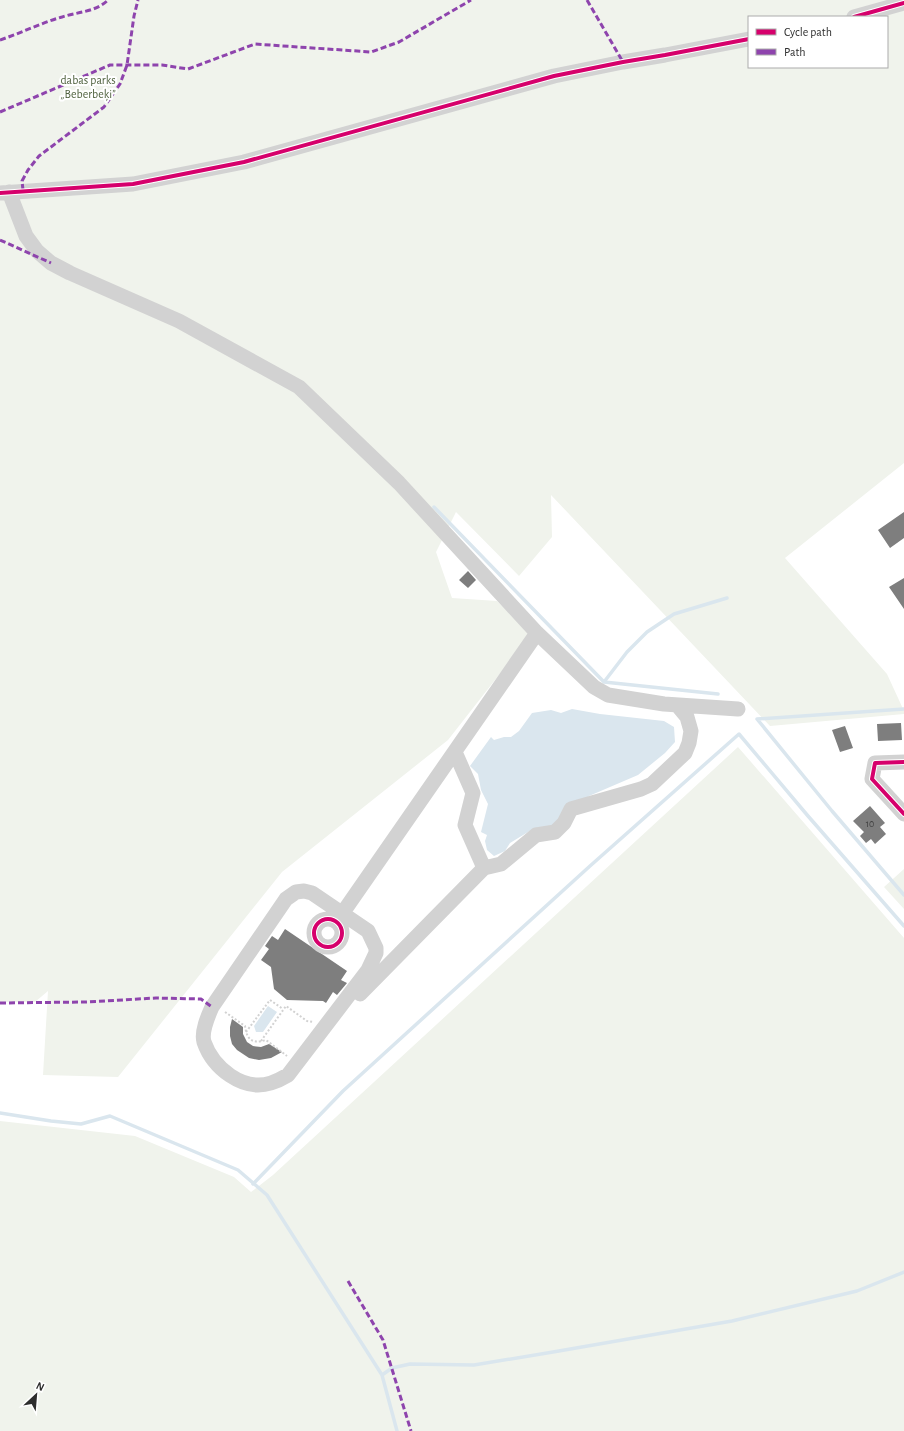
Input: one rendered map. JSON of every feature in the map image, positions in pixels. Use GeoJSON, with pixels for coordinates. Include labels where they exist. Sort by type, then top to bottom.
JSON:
{"type":"FeatureCollection","features":[{"type":"Feature","properties":{"kind":"street"},"geometry":{"type":"LineString","coordinates":[[858,16],[904,3]]}},
{"type":"Feature","properties":{"kind":"street"},"geometry":{"type":"LineString","coordinates":[[738,709],[676,705],[608,695],[594,687],[537,633],[399,483],[299,387],[179,321],[70,273],[51,263],[37,252],[26,236],[5,192],[133,184],[244,162],[554,76],[748,39]]}},
{"type":"Feature","properties":{"kind":"street"},"geometry":{"type":"LineString","coordinates":[[340,917],[537,633]]}},
{"type":"Feature","properties":{"kind":"street"},"geometry":{"type":"LineString","coordinates":[[349,991],[358,997],[484,868],[501,864],[536,835],[555,832],[564,823],[571,809],[641,789],[652,784],[685,753],[689,743],[691,731],[687,718],[676,705]]}},
{"type":"Feature","properties":{"kind":"street"},"geometry":{"type":"LineString","coordinates":[[455,752],[473,793],[465,824],[484,868]]}},
{"type":"Feature","properties":{"kind":"street"},"geometry":{"type":"LineString","coordinates":[[904,762],[875,763],[872,779],[904,814]]}},
{"type":"Feature","properties":{"kind":"street"},"geometry":{"type":"LineString","coordinates":[[296,892],[312,892],[340,917],[368,931],[376,948],[376,953],[368,970],[330,1014],[298,1063],[288,1075],[270,1083],[255,1084],[243,1082],[230,1076],[222,1070],[215,1061],[204,1041],[205,1023],[213,1004],[286,899],[296,892]]}},
{"type":"Feature","properties":{"kind":"path"},"geometry":{"type":"LineString","coordinates":[[246,1033],[270,1000],[283,1009]]}},
{"type":"Feature","properties":{"kind":"path"},"geometry":{"type":"LineString","coordinates":[[213,1004],[245,1026],[246,1033],[251,1040],[260,1042],[266,1040],[298,1063]]}},
{"type":"Feature","properties":{"kind":"path"},"geometry":{"type":"LineString","coordinates":[[260,1042],[286,1006],[307,1021],[317,1022],[330,1014]]}},
{"type":"Feature","properties":{"kind":"green space","name":"dabas parks „Beberbeķi”"},"geometry":{"type":"Polygon","coordinates":[[[0,0],[904,0],[904,463],[785,558],[887,674],[904,714],[770,726],[551,495],[552,537],[519,576],[456,512],[436,552],[452,598],[497,601],[531,634],[448,740],[282,872],[118,1077],[43,1075],[48,991],[35,1002],[0,1002],[0,0]]]}},
{"type":"Feature","properties":{"kind":"green space"},"geometry":{"type":"Polygon","coordinates":[[[738,747],[904,938],[904,1431],[0,1431],[0,1121],[135,1136],[234,1177],[251,1192],[273,1175],[738,747]]]}},
{"type":"Feature","properties":{"kind":"green space"},"geometry":{"type":"Polygon","coordinates":[[[904,869],[904,909],[884,887],[904,869]]]}},
{"type":"Feature","properties":{"kind":"shaded area"},"geometry":{"type":"Polygon","coordinates":[[[572,709],[600,714],[664,721],[674,727],[675,742],[665,753],[638,775],[589,796],[553,828],[533,829],[510,843],[505,851],[494,856],[487,850],[485,841],[487,835],[481,832],[488,804],[481,790],[478,774],[470,766],[491,737],[494,740],[504,737],[511,737],[519,731],[532,713],[551,710],[561,713],[572,709]]]}},
{"type":"Feature","properties":{"kind":"shaded area"},"geometry":{"type":"Polygon","coordinates":[[[268,1006],[277,1012],[263,1032],[256,1032],[254,1026],[268,1006]]]}},
{"type":"Feature","properties":{"kind":"building"},"geometry":{"type":"Polygon","coordinates":[[[904,512],[904,538],[890,548],[878,530],[904,512]]]}},
{"type":"Feature","properties":{"kind":"building"},"geometry":{"type":"Polygon","coordinates":[[[468,571],[476,580],[468,588],[459,580],[468,571]]]}},
{"type":"Feature","properties":{"kind":"building"},"geometry":{"type":"Polygon","coordinates":[[[904,578],[904,609],[889,587],[904,578]]]}},
{"type":"Feature","properties":{"kind":"building"},"geometry":{"type":"Polygon","coordinates":[[[901,723],[902,740],[878,741],[877,724],[901,723]]]}},
{"type":"Feature","properties":{"kind":"building"},"geometry":{"type":"Polygon","coordinates":[[[845,726],[853,748],[840,752],[832,730],[845,726]]]}},
{"type":"Feature","properties":{"kind":"building"},"geometry":{"type":"Polygon","coordinates":[[[870,806],[885,823],[880,827],[886,834],[875,844],[871,839],[866,843],[860,836],[864,832],[853,821],[870,806]]]}},
{"type":"Feature","properties":{"kind":"building"},"geometry":{"type":"Polygon","coordinates":[[[285,929],[347,971],[341,980],[347,983],[337,995],[333,992],[326,1003],[323,1001],[287,1000],[274,989],[271,967],[261,960],[269,949],[265,946],[272,936],[278,940],[285,929]]]}},
{"type":"Feature","properties":{"kind":"building"},"geometry":{"type":"Polygon","coordinates":[[[232,1019],[243,1027],[243,1034],[247,1042],[253,1046],[261,1047],[269,1044],[282,1052],[271,1058],[259,1060],[249,1058],[237,1050],[232,1044],[230,1027],[232,1019]]]}},
{"type":"Feature","properties":{"kind":"waterway"},"geometry":{"type":"LineString","coordinates":[[434,507],[604,682],[718,694]]}},
{"type":"Feature","properties":{"kind":"waterway"},"geometry":{"type":"LineString","coordinates":[[604,682],[627,652],[647,632],[674,614],[727,598]]}},
{"type":"Feature","properties":{"kind":"waterway"},"geometry":{"type":"LineString","coordinates":[[757,719],[904,709]]}},
{"type":"Feature","properties":{"kind":"waterway"},"geometry":{"type":"LineString","coordinates":[[757,719],[832,811],[904,895]]}},
{"type":"Feature","properties":{"kind":"waterway"},"geometry":{"type":"LineString","coordinates":[[253,1184],[343,1091],[590,866],[739,734],[904,926]]}},
{"type":"Feature","properties":{"kind":"waterway"},"geometry":{"type":"LineString","coordinates":[[0,1113],[81,1124],[110,1116],[238,1170],[267,1195],[382,1375],[397,1431]]}},
{"type":"Feature","properties":{"kind":"waterway"},"geometry":{"type":"LineString","coordinates":[[382,1375],[392,1368],[410,1364],[474,1365],[732,1321],[857,1291],[904,1272]]}},
{"type":"Feature","properties":{"kind":"marked path"},"geometry":{"type":"LineString","coordinates":[[0,40],[54,19],[98,7],[108,0]]}},
{"type":"Feature","properties":{"kind":"marked path"},"geometry":{"type":"LineString","coordinates":[[23,190],[22,181],[28,170],[39,156],[104,107],[120,84],[127,65],[134,16],[138,0]]}},
{"type":"Feature","properties":{"kind":"marked path"},"geometry":{"type":"LineString","coordinates":[[0,112],[110,65],[162,65],[188,69],[255,44],[371,52],[399,42],[471,0]]}},
{"type":"Feature","properties":{"kind":"marked path"},"geometry":{"type":"LineString","coordinates":[[587,0],[623,62]]}},
{"type":"Feature","properties":{"kind":"marked path"},"geometry":{"type":"LineString","coordinates":[[0,240],[51,263]]}},
{"type":"Feature","properties":{"kind":"marked path"},"geometry":{"type":"LineString","coordinates":[[0,1003],[86,1002],[156,998],[201,999],[212,1007]]}},
{"type":"Feature","properties":{"kind":"marked path"},"geometry":{"type":"LineString","coordinates":[[348,1281],[383,1340],[411,1431]]}},
{"type":"Feature","properties":{"kind":"cycle path"},"geometry":{"type":"LineString","coordinates":[[858,16],[904,3]]}},
{"type":"Feature","properties":{"kind":"cycle path"},"geometry":{"type":"LineString","coordinates":[[0,193],[133,184],[244,162],[554,76],[748,39]]}},
{"type":"Feature","properties":{"kind":"cycle path"},"geometry":{"type":"LineString","coordinates":[[904,762],[875,763],[872,779],[904,814]]}},
{"type":"Feature","properties":{"kind":"cycle path"},"geometry":{"type":"LineString","coordinates":[[328,919],[334,920],[338,923],[341,927],[342,933],[341,939],[338,943],[334,946],[328,947],[322,946],[318,943],[315,939],[314,933],[315,927],[318,923],[322,920],[328,919]]}}]}
